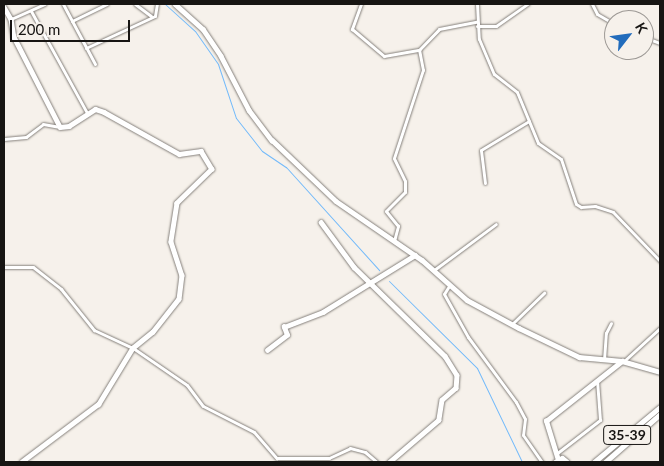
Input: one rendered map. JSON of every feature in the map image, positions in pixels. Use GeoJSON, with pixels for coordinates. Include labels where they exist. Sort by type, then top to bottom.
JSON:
{"type":"FeatureCollection","features":[{"type":"Feature","properties":{"kind":"main road","name":"35-39"},"geometry":{"type":"LineString","coordinates":[[594,462],[660,407]]}},
{"type":"Feature","properties":{"kind":"main road","name":"35-39"},"geometry":{"type":"LineString","coordinates":[[605,462],[660,414]]}},
{"type":"Feature","properties":{"kind":"main road"},"geometry":{"type":"LineString","coordinates":[[556,459],[562,458],[567,462]]}},
{"type":"Feature","properties":{"kind":"street"},"geometry":{"type":"LineString","coordinates":[[11,20],[45,4]]}},
{"type":"Feature","properties":{"kind":"street"},"geometry":{"type":"LineString","coordinates":[[63,4],[95,64]]}},
{"type":"Feature","properties":{"kind":"street"},"geometry":{"type":"LineString","coordinates":[[72,21],[107,4]]}},
{"type":"Feature","properties":{"kind":"street"},"geometry":{"type":"LineString","coordinates":[[135,4],[151,16]]}},
{"type":"Feature","properties":{"kind":"street"},"geometry":{"type":"LineString","coordinates":[[86,48],[158,12],[157,4]]}},
{"type":"Feature","properties":{"kind":"street"},"geometry":{"type":"LineString","coordinates":[[175,4],[203,29],[222,56],[249,110],[272,140],[336,201],[415,255],[449,286],[512,324],[579,357],[623,361],[660,371]]}},
{"type":"Feature","properties":{"kind":"street"},"geometry":{"type":"LineString","coordinates":[[361,4],[352,29],[378,54],[389,56],[418,50],[439,29],[477,24],[496,26],[528,4]]}},
{"type":"Feature","properties":{"kind":"street"},"geometry":{"type":"LineString","coordinates":[[477,4],[479,39],[494,74],[517,92],[538,143],[561,159],[569,192],[578,206],[595,206],[614,212],[660,261]]}},
{"type":"Feature","properties":{"kind":"street"},"geometry":{"type":"LineString","coordinates":[[592,4],[597,14],[604,18]]}},
{"type":"Feature","properties":{"kind":"street"},"geometry":{"type":"LineString","coordinates":[[4,7],[11,20],[14,37],[60,127]]}},
{"type":"Feature","properties":{"kind":"street"},"geometry":{"type":"LineString","coordinates":[[31,11],[87,113]]}},
{"type":"Feature","properties":{"kind":"street"},"geometry":{"type":"LineString","coordinates":[[394,241],[398,226],[386,211],[406,192],[405,181],[394,158],[423,70],[418,50]]}},
{"type":"Feature","properties":{"kind":"street"},"geometry":{"type":"LineString","coordinates":[[4,139],[26,137],[43,124],[60,127],[69,126],[95,109],[151,135],[179,154],[201,151],[211,163],[211,172],[177,203],[171,242],[182,275],[179,299],[153,332],[133,348],[99,404],[22,462]]}},
{"type":"Feature","properties":{"kind":"street"},"geometry":{"type":"LineString","coordinates":[[485,183],[481,150],[529,120]]}},
{"type":"Feature","properties":{"kind":"street"},"geometry":{"type":"LineString","coordinates":[[320,222],[341,251],[371,284],[453,365],[458,380],[456,388],[442,400],[439,420],[390,462]]}},
{"type":"Feature","properties":{"kind":"street"},"geometry":{"type":"LineString","coordinates":[[433,271],[496,224]]}},
{"type":"Feature","properties":{"kind":"street"},"geometry":{"type":"LineString","coordinates":[[267,350],[287,335],[284,328],[323,312],[415,255]]}},
{"type":"Feature","properties":{"kind":"street"},"geometry":{"type":"LineString","coordinates":[[4,267],[33,267],[60,289],[94,330],[133,348],[187,385],[203,406],[254,432],[277,458],[329,458],[350,448],[366,452],[377,462]]}},
{"type":"Feature","properties":{"kind":"street"},"geometry":{"type":"LineString","coordinates":[[449,286],[444,294],[468,337],[516,402],[525,419],[522,434],[542,462]]}},
{"type":"Feature","properties":{"kind":"street"},"geometry":{"type":"LineString","coordinates":[[512,324],[544,293]]}},
{"type":"Feature","properties":{"kind":"street"},"geometry":{"type":"LineString","coordinates":[[604,360],[606,333],[611,323]]}},
{"type":"Feature","properties":{"kind":"street"},"geometry":{"type":"LineString","coordinates":[[597,379],[600,420],[556,459],[546,421],[597,379],[623,361],[660,328]]}},
{"type":"Feature","properties":{"kind":"waterway"},"geometry":{"type":"LineString","coordinates":[[165,4],[195,31],[218,64],[236,118],[262,151],[286,167],[379,270]]}},
{"type":"Feature","properties":{"kind":"waterway"},"geometry":{"type":"LineString","coordinates":[[389,281],[477,368],[522,462]]}}]}
